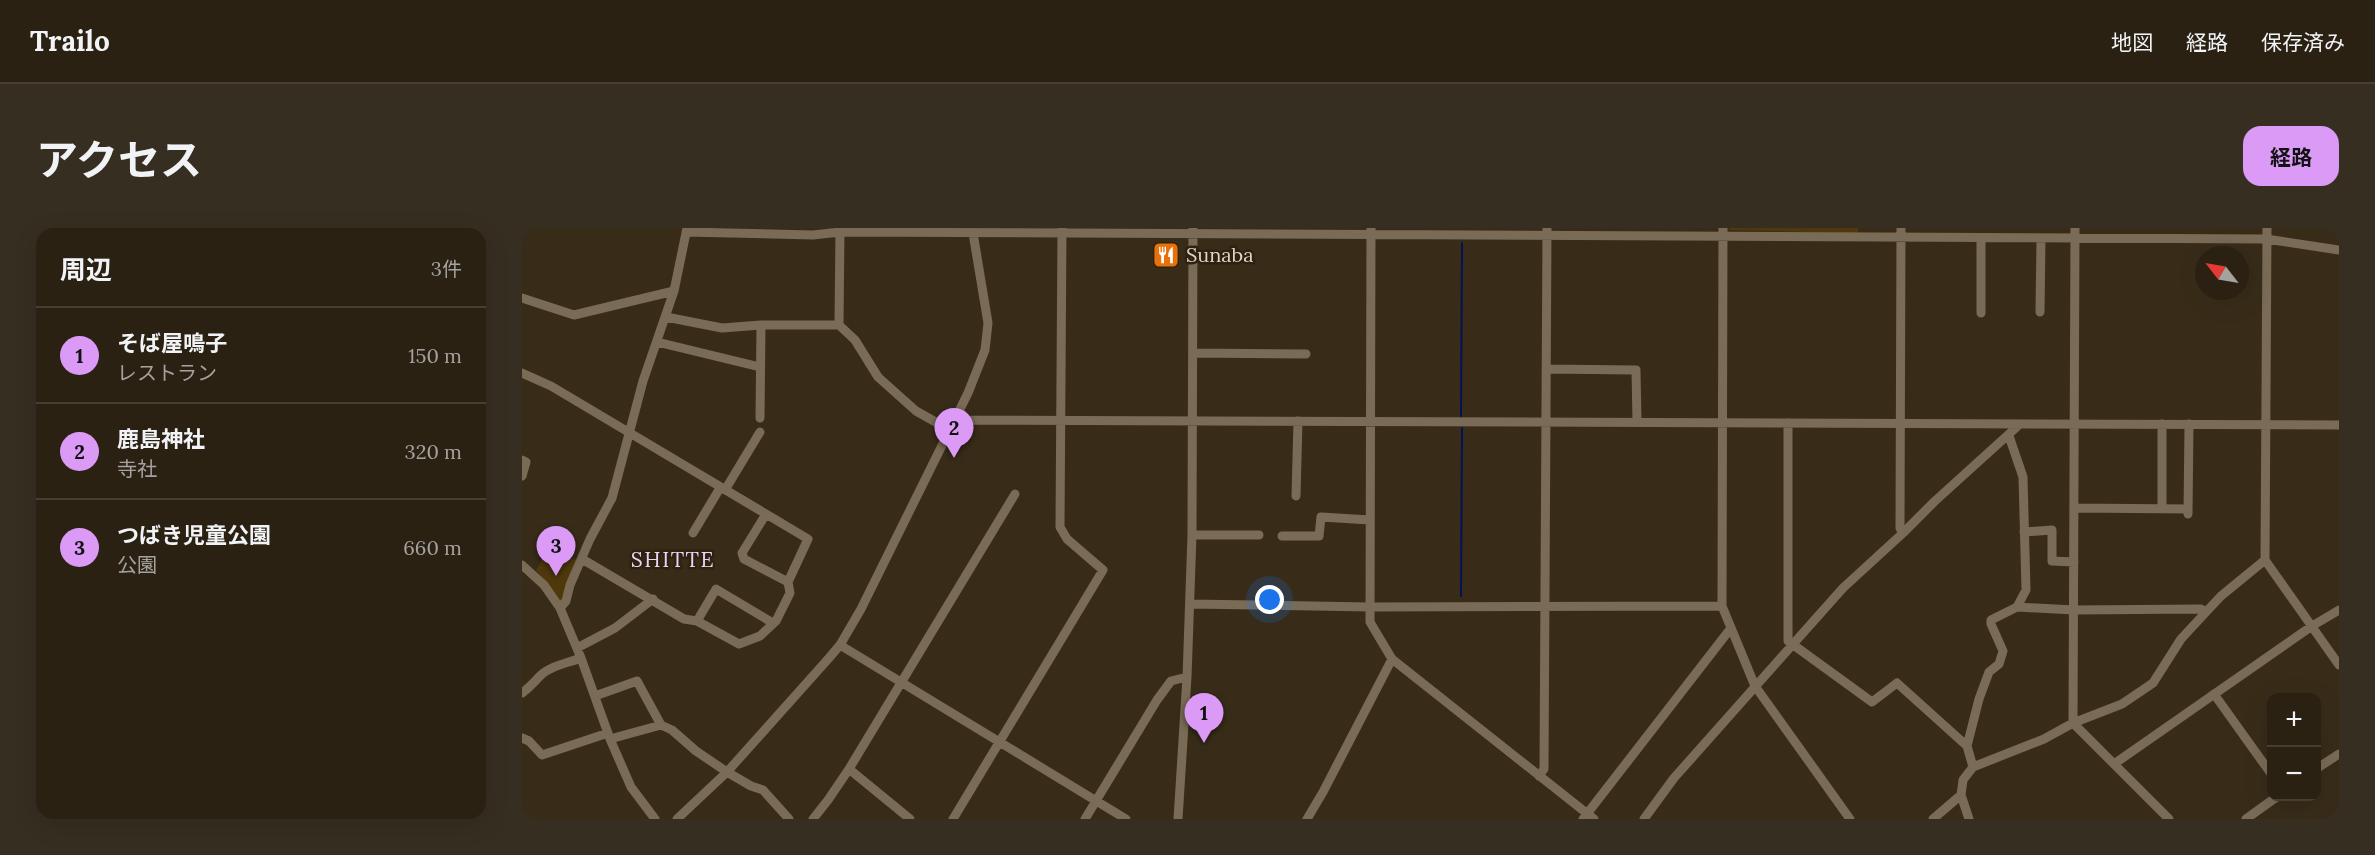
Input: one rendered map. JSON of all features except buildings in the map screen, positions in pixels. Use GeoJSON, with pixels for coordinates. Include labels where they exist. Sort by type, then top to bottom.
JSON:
{"type":"FeatureCollection","features":[{"type":"Feature","properties":{"kind":"street"},"geometry":{"type":"LineString","coordinates":[[2075,228],[2073,723],[2169,819]]}},
{"type":"Feature","properties":{"kind":"street"},"geometry":{"type":"LineString","coordinates":[[2266,228],[2265,560],[2339,665]]}},
{"type":"Feature","properties":{"kind":"street"},"geometry":{"type":"LineString","coordinates":[[560,608],[567,602],[570,585],[612,498],[628,433],[674,291],[686,230],[813,235],[840,230],[973,233],[1062,230],[1901,233],[1981,238],[2266,239],[2339,250]]}},
{"type":"Feature","properties":{"kind":"street"},"geometry":{"type":"LineString","coordinates":[[839,326],[840,230]]}},
{"type":"Feature","properties":{"kind":"street"},"geometry":{"type":"LineString","coordinates":[[953,819],[1103,570],[1067,538],[1060,527],[1062,230]]}},
{"type":"Feature","properties":{"kind":"street"},"geometry":{"type":"LineString","coordinates":[[1178,819],[1187,677],[1192,535],[1193,231]]}},
{"type":"Feature","properties":{"kind":"street"},"geometry":{"type":"LineString","coordinates":[[1371,231],[1370,622],[1392,659],[1588,817],[1731,628]]}},
{"type":"Feature","properties":{"kind":"street"},"geometry":{"type":"LineString","coordinates":[[1539,776],[1544,769],[1547,232]]}},
{"type":"Feature","properties":{"kind":"street"},"geometry":{"type":"LineString","coordinates":[[1723,232],[1722,606],[1755,686],[1850,819]]}},
{"type":"Feature","properties":{"kind":"street"},"geometry":{"type":"LineString","coordinates":[[676,819],[728,772],[840,645],[861,609],[986,351],[988,323],[973,233]]}},
{"type":"Feature","properties":{"kind":"street"},"geometry":{"type":"LineString","coordinates":[[1901,233],[1900,528],[1903,533]]}},
{"type":"Feature","properties":{"kind":"street"},"geometry":{"type":"LineString","coordinates":[[1981,238],[1982,314]]}},
{"type":"Feature","properties":{"kind":"street"},"geometry":{"type":"LineString","coordinates":[[2040,312],[2042,239]]}},
{"type":"Feature","properties":{"kind":"street"},"geometry":{"type":"LineString","coordinates":[[522,298],[574,315],[674,291]]}},
{"type":"Feature","properties":{"kind":"street"},"geometry":{"type":"LineString","coordinates":[[666,317],[722,328],[761,325],[839,326],[855,340],[878,377],[916,411],[948,429]]}},
{"type":"Feature","properties":{"kind":"street"},"geometry":{"type":"LineString","coordinates":[[760,418],[761,325]]}},
{"type":"Feature","properties":{"kind":"street"},"geometry":{"type":"LineString","coordinates":[[657,342],[760,367]]}},
{"type":"Feature","properties":{"kind":"street"},"geometry":{"type":"LineString","coordinates":[[1193,353],[1306,354]]}},
{"type":"Feature","properties":{"kind":"street"},"geometry":{"type":"LineString","coordinates":[[1546,369],[1636,370],[1637,422]]}},
{"type":"Feature","properties":{"kind":"street"},"geometry":{"type":"LineString","coordinates":[[522,373],[551,386],[808,539],[788,582],[790,593],[773,622],[760,636],[739,644],[697,621],[684,619],[582,560]]}},
{"type":"Feature","properties":{"kind":"street"},"geometry":{"type":"LineString","coordinates":[[954,420],[2339,425]]}},
{"type":"Feature","properties":{"kind":"street"},"geometry":{"type":"LineString","coordinates":[[1296,496],[1298,421]]}},
{"type":"Feature","properties":{"kind":"street"},"geometry":{"type":"LineString","coordinates":[[1788,423],[1788,641],[1872,702],[1897,683],[1967,746]]}},
{"type":"Feature","properties":{"kind":"street"},"geometry":{"type":"LineString","coordinates":[[1644,819],[1674,778],[1843,588],[2020,424]]}},
{"type":"Feature","properties":{"kind":"street"},"geometry":{"type":"LineString","coordinates":[[2162,424],[2162,508]]}},
{"type":"Feature","properties":{"kind":"street"},"geometry":{"type":"LineString","coordinates":[[2074,508],[2162,508],[2188,511],[2189,424]]}},
{"type":"Feature","properties":{"kind":"street"},"geometry":{"type":"LineString","coordinates":[[693,533],[760,432]]}},
{"type":"Feature","properties":{"kind":"street"},"geometry":{"type":"LineString","coordinates":[[2009,436],[2023,477],[2026,590],[2017,607]]}},
{"type":"Feature","properties":{"kind":"street"},"geometry":{"type":"LineString","coordinates":[[522,460],[526,462],[522,476]]}},
{"type":"Feature","properties":{"kind":"street"},"geometry":{"type":"LineString","coordinates":[[813,819],[849,769],[1015,494]]}},
{"type":"Feature","properties":{"kind":"street"},"geometry":{"type":"LineString","coordinates":[[766,514],[742,553],[744,559],[788,582]]}},
{"type":"Feature","properties":{"kind":"street"},"geometry":{"type":"LineString","coordinates":[[1282,536],[1319,536],[1321,517],[1370,520]]}},
{"type":"Feature","properties":{"kind":"street"},"geometry":{"type":"LineString","coordinates":[[2024,532],[2052,530],[2052,561],[2074,562]]}},
{"type":"Feature","properties":{"kind":"street"},"geometry":{"type":"LineString","coordinates":[[1192,535],[1259,535]]}},
{"type":"Feature","properties":{"kind":"street"},"geometry":{"type":"LineString","coordinates":[[1969,819],[1961,795],[1963,780],[1972,767],[2044,739],[2073,723],[2122,704],[2152,683],[2181,639],[2221,596],[2265,560]]}},
{"type":"Feature","properties":{"kind":"street"},"geometry":{"type":"LineString","coordinates":[[522,565],[544,585],[560,608],[609,736],[632,787],[654,819]]}},
{"type":"Feature","properties":{"kind":"street"},"geometry":{"type":"LineString","coordinates":[[697,621],[716,589],[773,622]]}},
{"type":"Feature","properties":{"kind":"street"},"geometry":{"type":"LineString","coordinates":[[577,648],[615,628],[653,599]]}},
{"type":"Feature","properties":{"kind":"street"},"geometry":{"type":"LineString","coordinates":[[1190,604],[1370,608],[1722,606]]}},
{"type":"Feature","properties":{"kind":"street"},"geometry":{"type":"LineString","coordinates":[[1972,767],[1967,746],[1979,699],[1989,672],[1999,664],[2003,651],[1990,624],[1992,620],[2017,607],[2074,610],[2201,609],[2206,612]]}},
{"type":"Feature","properties":{"kind":"street"},"geometry":{"type":"LineString","coordinates":[[2114,764],[2312,626],[2339,610]]}},
{"type":"Feature","properties":{"kind":"street"},"geometry":{"type":"LineString","coordinates":[[840,645],[1126,819]]}},
{"type":"Feature","properties":{"kind":"street"},"geometry":{"type":"LineString","coordinates":[[522,693],[551,669],[581,658]]}},
{"type":"Feature","properties":{"kind":"street"},"geometry":{"type":"LineString","coordinates":[[1307,819],[1392,659]]}},
{"type":"Feature","properties":{"kind":"street"},"geometry":{"type":"LineString","coordinates":[[1085,819],[1157,700],[1171,681],[1187,677]]}},
{"type":"Feature","properties":{"kind":"street"},"geometry":{"type":"LineString","coordinates":[[595,696],[637,681],[661,725]]}},
{"type":"Feature","properties":{"kind":"street"},"geometry":{"type":"LineString","coordinates":[[2214,694],[2267,769]]}},
{"type":"Feature","properties":{"kind":"street"},"geometry":{"type":"LineString","coordinates":[[522,738],[529,741],[542,755],[609,736],[661,725],[672,730],[696,751],[728,772],[763,790],[789,819]]}},
{"type":"Feature","properties":{"kind":"street"},"geometry":{"type":"LineString","coordinates":[[2321,767],[2339,754]]}},
{"type":"Feature","properties":{"kind":"street"},"geometry":{"type":"LineString","coordinates":[[849,769],[910,819]]}},
{"type":"Feature","properties":{"kind":"street"},"geometry":{"type":"LineString","coordinates":[[1933,819],[1961,795]]}},
{"type":"Feature","properties":{"kind":"street"},"geometry":{"type":"LineString","coordinates":[[2246,819],[2271,801]]}},
{"type":"Feature","properties":{"kind":"shaded area"},"geometry":{"type":"Polygon","coordinates":[[[1729,228],[1858,228],[1858,233],[1729,230],[1729,228]]]}},
{"type":"Feature","properties":{"kind":"shaded area"},"geometry":{"type":"Polygon","coordinates":[[[548,550],[559,557],[577,560],[564,600],[560,600],[536,570],[548,550]]]}},
{"type":"Feature","properties":{"kind":"waterway"},"geometry":{"type":"LineString","coordinates":[[1461,416],[1462,243]]}},
{"type":"Feature","properties":{"kind":"waterway"},"geometry":{"type":"LineString","coordinates":[[1461,596],[1462,428]]}},
{"type":"Feature","properties":{"kind":"place","name":"Sunaba"},"geometry":{"type":"Point","coordinates":[1166,255]}},
{"type":"Feature","properties":{"kind":"place","name":"鹿島神社"},"geometry":{"type":"Point","coordinates":[954,458]}},
{"type":"Feature","properties":{"kind":"place","name":"つばき児童公園"},"geometry":{"type":"Point","coordinates":[556,576]}},
{"type":"Feature","properties":{"kind":"place","name":"そば屋鳴子"},"geometry":{"type":"Point","coordinates":[1204,743]}},
{"type":"Feature","properties":{"kind":"district","name":"SHITTE"},"geometry":{"type":"Point","coordinates":[673,560]}}]}
